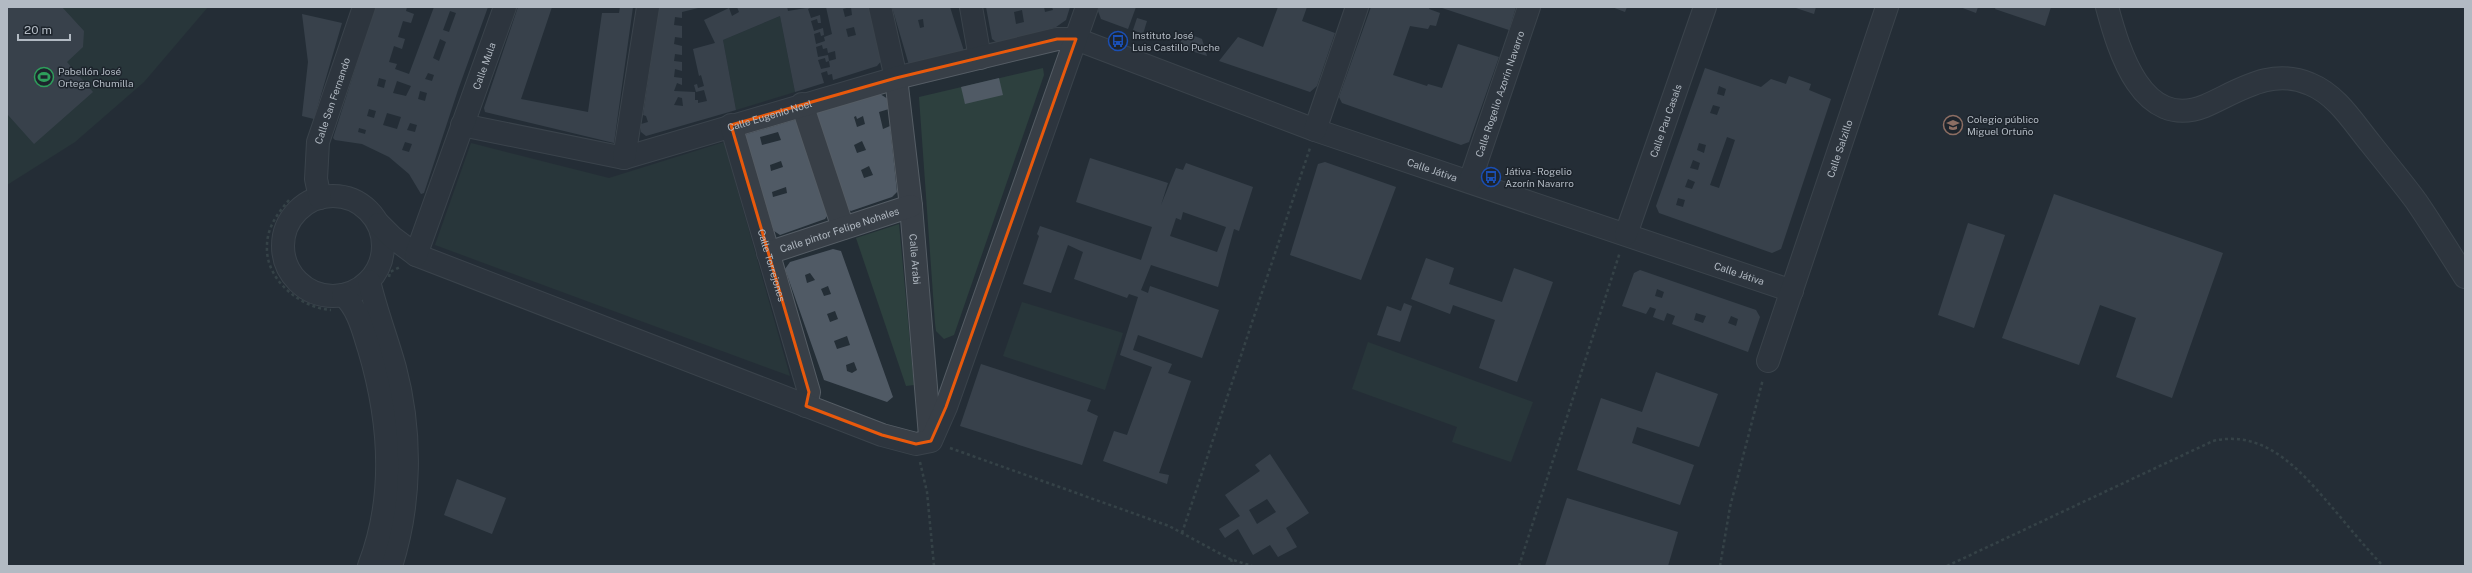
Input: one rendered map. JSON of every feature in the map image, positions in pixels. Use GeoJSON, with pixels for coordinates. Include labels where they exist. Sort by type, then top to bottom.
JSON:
{"type":"FeatureCollection","features":[{"type":"Feature","properties":{"kind":"street","name":"Calle San Fernando"},"geometry":{"type":"LineString","coordinates":[[320,198],[316,179],[318,142],[364,7]]}},
{"type":"Feature","properties":{"kind":"street","name":"Calle Mula"},"geometry":{"type":"LineString","coordinates":[[416,255],[505,7]]}},
{"type":"Feature","properties":{"kind":"street"},"geometry":{"type":"LineString","coordinates":[[624,158],[648,7]]}},
{"type":"Feature","properties":{"kind":"street","name":"Calle Arabi"},"geometry":{"type":"LineString","coordinates":[[880,7],[896,78],[912,206],[923,442]]}},
{"type":"Feature","properties":{"kind":"street"},"geometry":{"type":"LineString","coordinates":[[971,7],[980,58]]}},
{"type":"Feature","properties":{"kind":"street"},"geometry":{"type":"LineString","coordinates":[[369,566],[378,541],[388,471],[384,410],[364,331],[349,301],[339,303],[329,296],[315,293],[303,286],[290,270],[283,250],[286,230],[296,212],[307,203],[320,198],[334,196],[348,198],[371,212],[379,224],[392,237],[416,255],[882,435],[923,442],[946,407],[1087,7]]}},
{"type":"Feature","properties":{"kind":"street"},"geometry":{"type":"LineString","coordinates":[[1315,130],[1357,7]]}},
{"type":"Feature","properties":{"kind":"street","name":"Calle Rogelio Azorín Navarro"},"geometry":{"type":"LineString","coordinates":[[1470,181],[1529,7]]}},
{"type":"Feature","properties":{"kind":"street","name":"Calle Pau Casals"},"geometry":{"type":"LineString","coordinates":[[1626,234],[1705,7]]}},
{"type":"Feature","properties":{"kind":"street","name":"Calle Salzillo"},"geometry":{"type":"LineString","coordinates":[[1768,361],[1887,7]]}},
{"type":"Feature","properties":{"kind":"street"},"geometry":{"type":"LineString","coordinates":[[2107,7],[2116,38],[2132,75],[2144,92],[2154,101],[2166,107],[2189,110],[2203,106],[2257,81],[2282,77],[2297,79],[2322,90],[2343,109],[2415,200],[2465,278]]}},
{"type":"Feature","properties":{"kind":"street","name":"Calle Eugenio Noel"},"geometry":{"type":"LineString","coordinates":[[462,125],[624,158],[802,104],[896,78],[1057,40],[1076,39]]}},
{"type":"Feature","properties":{"kind":"street","name":"Calle Játiva"},"geometry":{"type":"LineString","coordinates":[[1076,39],[1315,130],[1792,290]]}},
{"type":"Feature","properties":{"kind":"street"},"geometry":{"type":"LineString","coordinates":[[802,104],[843,228]]}},
{"type":"Feature","properties":{"kind":"street","name":"Calle Torrejones"},"geometry":{"type":"LineString","coordinates":[[731,125],[809,392],[806,406]]}},
{"type":"Feature","properties":{"kind":"street","name":"Calle pintor Felipe Nohales"},"geometry":{"type":"LineString","coordinates":[[768,253],[912,206]]}},
{"type":"Feature","properties":{"kind":"street"},"geometry":{"type":"LineString","coordinates":[[379,224],[383,237],[384,250],[375,273],[395,370],[407,458],[405,507],[398,545],[391,566]]}},
{"type":"Feature","properties":{"kind":"street"},"geometry":{"type":"LineString","coordinates":[[339,303],[375,273],[404,255],[416,255]]}},
{"type":"Feature","properties":{"kind":"path"},"geometry":{"type":"LineString","coordinates":[[1182,533],[1315,130]]}},
{"type":"Feature","properties":{"kind":"path"},"geometry":{"type":"LineString","coordinates":[[289,200],[274,218],[267,247],[273,271],[291,295],[318,309],[339,303]]}},
{"type":"Feature","properties":{"kind":"path"},"geometry":{"type":"LineString","coordinates":[[1519,566],[1626,234]]}},
{"type":"Feature","properties":{"kind":"path"},"geometry":{"type":"LineString","coordinates":[[1720,566],[1730,507],[1768,361]]}},
{"type":"Feature","properties":{"kind":"path"},"geometry":{"type":"LineString","coordinates":[[1947,566],[2213,441],[2226,438],[2256,443],[2272,450],[2286,459],[2303,474],[2383,566]]}},
{"type":"Feature","properties":{"kind":"path"},"geometry":{"type":"LineString","coordinates":[[934,566],[923,442],[1169,526],[1230,559],[1252,566]]}},
{"type":"Feature","properties":{"kind":"path"},"geometry":{"type":"LineString","coordinates":[[1230,559],[1233,566]]}},
{"type":"Feature","properties":{"kind":"highlighted area"},"geometry":{"type":"Polygon","coordinates":[[[1057,39],[1076,39],[946,407],[931,441],[916,444],[882,435],[806,406],[809,392],[731,125],[896,78],[1057,39]]]}},
{"type":"Feature","properties":{"kind":"green space"},"geometry":{"type":"Polygon","coordinates":[[[7,7],[208,7],[144,82],[75,142],[7,185],[7,7]]]}},
{"type":"Feature","properties":{"kind":"green space"},"geometry":{"type":"Polygon","coordinates":[[[780,16],[795,92],[736,110],[723,40],[780,16]]]}},
{"type":"Feature","properties":{"kind":"green space"},"geometry":{"type":"Polygon","coordinates":[[[1043,68],[1044,75],[954,335],[944,339],[936,331],[935,323],[919,97],[1043,68]]]}},
{"type":"Feature","properties":{"kind":"green space"},"geometry":{"type":"Polygon","coordinates":[[[724,142],[790,376],[435,245],[471,143],[609,178],[724,142]]]}},
{"type":"Feature","properties":{"kind":"green space"},"geometry":{"type":"Polygon","coordinates":[[[899,224],[914,385],[906,386],[856,238],[899,224]]]}},
{"type":"Feature","properties":{"kind":"green space"},"geometry":{"type":"Polygon","coordinates":[[[1022,302],[1123,333],[1105,390],[1003,356],[1022,302]]]}},
{"type":"Feature","properties":{"kind":"green space"},"geometry":{"type":"Polygon","coordinates":[[[1368,342],[1533,402],[1511,462],[1452,442],[1457,427],[1352,389],[1368,342]]]}},
{"type":"Feature","properties":{"kind":"building","name":"Pabellón José Ortega Chumilla"},"geometry":{"type":"Polygon","coordinates":[[[7,7],[62,7],[84,31],[83,47],[67,62],[93,92],[34,144],[8,115],[7,116],[7,7]]]}},
{"type":"Feature","properties":{"kind":"building"},"geometry":{"type":"Polygon","coordinates":[[[375,7],[407,7],[406,11],[414,14],[411,23],[403,21],[398,37],[405,39],[402,49],[394,46],[389,62],[397,64],[395,69],[409,74],[434,7],[488,7],[458,90],[424,193],[421,194],[409,174],[389,157],[362,144],[335,140],[333,138],[375,7]],[[450,11],[443,30],[449,32],[456,13],[450,11]],[[440,39],[433,58],[439,61],[446,42],[440,39]],[[428,73],[425,79],[432,81],[434,75],[428,73]],[[379,78],[377,86],[384,88],[386,80],[379,78]],[[397,81],[393,93],[406,96],[411,86],[397,81]],[[420,91],[418,99],[425,101],[427,93],[420,91]],[[369,109],[367,116],[374,118],[376,111],[369,109]],[[387,113],[383,125],[397,129],[401,117],[387,113]],[[410,123],[407,130],[415,132],[417,125],[410,123]],[[359,128],[358,132],[365,134],[366,130],[359,128]],[[405,142],[402,150],[409,152],[412,144],[405,142]]]}},
{"type":"Feature","properties":{"kind":"building"},"geometry":{"type":"Polygon","coordinates":[[[518,7],[552,7],[521,99],[588,112],[602,13],[619,13],[620,7],[633,7],[614,143],[485,112],[484,108],[518,7]]]}},
{"type":"Feature","properties":{"kind":"building"},"geometry":{"type":"Polygon","coordinates":[[[659,7],[702,7],[682,12],[682,18],[675,17],[674,25],[682,26],[682,38],[675,37],[674,44],[682,46],[682,55],[675,54],[674,61],[682,62],[682,71],[675,69],[674,77],[682,78],[682,85],[677,83],[674,91],[695,92],[695,100],[698,100],[698,103],[707,101],[704,90],[696,92],[694,85],[697,84],[698,88],[704,86],[701,75],[699,76],[693,49],[715,43],[704,20],[729,8],[732,16],[739,12],[737,7],[787,7],[788,11],[812,7],[808,9],[811,18],[820,15],[821,23],[818,23],[817,19],[811,21],[814,31],[823,28],[824,35],[821,36],[820,32],[814,34],[816,44],[825,41],[824,37],[832,34],[826,7],[850,7],[843,9],[845,17],[852,15],[851,7],[871,7],[882,60],[877,66],[833,80],[832,74],[828,75],[827,71],[821,73],[824,83],[795,92],[780,16],[723,40],[736,110],[646,136],[641,132],[641,124],[648,122],[646,116],[643,115],[659,7]],[[854,27],[846,29],[848,37],[856,35],[854,27]],[[822,45],[816,47],[818,57],[828,55],[829,61],[836,59],[835,51],[828,53],[827,48],[823,49],[822,45]],[[825,58],[818,60],[821,69],[830,67],[829,61],[826,62],[825,58]],[[678,97],[674,105],[683,106],[682,98],[678,97]]]}},
{"type":"Feature","properties":{"kind":"building"},"geometry":{"type":"Polygon","coordinates":[[[892,7],[950,7],[964,51],[909,65],[892,7]],[[923,19],[918,20],[920,28],[924,27],[923,19]]]}},
{"type":"Feature","properties":{"kind":"building"},"geometry":{"type":"Polygon","coordinates":[[[986,7],[1044,7],[1045,12],[1053,10],[1052,7],[1070,7],[1066,20],[1056,27],[999,44],[992,39],[986,7]],[[1022,10],[1014,12],[1016,24],[1024,22],[1022,10]]]}},
{"type":"Feature","properties":{"kind":"building"},"geometry":{"type":"Polygon","coordinates":[[[1099,7],[1136,7],[1128,29],[1101,19],[1098,11],[1099,7]]]}},
{"type":"Feature","properties":{"kind":"building"},"geometry":{"type":"Polygon","coordinates":[[[1278,7],[1307,7],[1302,21],[1335,33],[1317,86],[1310,92],[1219,61],[1238,37],[1263,47],[1278,7]]]}},
{"type":"Feature","properties":{"kind":"building"},"geometry":{"type":"Polygon","coordinates":[[[1371,7],[1430,7],[1429,9],[1440,13],[1436,26],[1430,25],[1428,29],[1410,26],[1393,75],[1427,86],[1428,84],[1442,88],[1458,44],[1499,57],[1469,142],[1461,145],[1342,103],[1339,97],[1371,7]]]}},
{"type":"Feature","properties":{"kind":"building"},"geometry":{"type":"Polygon","coordinates":[[[1439,7],[1516,7],[1509,30],[1439,7]]]}},
{"type":"Feature","properties":{"kind":"building"},"geometry":{"type":"Polygon","coordinates":[[[1612,7],[1627,7],[1625,12],[1612,7]]]}},
{"type":"Feature","properties":{"kind":"building"},"geometry":{"type":"Polygon","coordinates":[[[1793,7],[1816,7],[1814,14],[1793,7]]]}},
{"type":"Feature","properties":{"kind":"building"},"geometry":{"type":"Polygon","coordinates":[[[1960,7],[1978,7],[1976,13],[1960,7]]]}},
{"type":"Feature","properties":{"kind":"building"},"geometry":{"type":"Polygon","coordinates":[[[1996,7],[2051,7],[2045,26],[1995,9],[1996,7]]]}},
{"type":"Feature","properties":{"kind":"building"},"geometry":{"type":"Polygon","coordinates":[[[302,14],[342,23],[314,119],[302,116],[308,62],[302,14]]]}},
{"type":"Feature","properties":{"kind":"building"},"geometry":{"type":"Polygon","coordinates":[[[1137,18],[1147,21],[1143,34],[1133,30],[1137,18]]]}},
{"type":"Feature","properties":{"kind":"building"},"geometry":{"type":"Polygon","coordinates":[[[1184,32],[1202,39],[1207,56],[1179,47],[1184,32]]]}},
{"type":"Feature","properties":{"kind":"building"},"geometry":{"type":"Polygon","coordinates":[[[1705,68],[1761,87],[1771,79],[1786,84],[1789,76],[1811,84],[1809,90],[1831,99],[1781,249],[1772,253],[1659,213],[1656,206],[1705,68]],[[1719,86],[1717,94],[1724,96],[1726,89],[1719,86]],[[1713,105],[1710,113],[1717,115],[1720,107],[1713,105]],[[1727,137],[1710,185],[1719,188],[1735,140],[1727,137]],[[1699,143],[1697,150],[1704,153],[1706,145],[1699,143]],[[1693,160],[1690,168],[1698,170],[1700,163],[1693,160]],[[1688,179],[1685,187],[1692,189],[1695,182],[1688,179]],[[1678,198],[1676,205],[1683,207],[1685,200],[1678,198]]]}},
{"type":"Feature","properties":{"kind":"building"},"geometry":{"type":"Polygon","coordinates":[[[999,78],[1003,95],[965,104],[961,87],[999,78]]]}},
{"type":"Feature","properties":{"kind":"building"},"geometry":{"type":"Polygon","coordinates":[[[880,94],[888,99],[889,109],[879,112],[883,129],[890,126],[897,192],[892,197],[851,211],[844,208],[813,114],[880,94]],[[856,116],[854,117],[857,127],[865,124],[863,116],[857,119],[856,116]],[[862,141],[854,145],[857,153],[866,150],[862,141]],[[869,166],[861,170],[864,178],[873,175],[869,166]]]}},
{"type":"Feature","properties":{"kind":"building"},"geometry":{"type":"Polygon","coordinates":[[[798,119],[829,213],[825,219],[780,235],[774,231],[744,135],[798,119]],[[778,132],[760,137],[762,145],[781,140],[778,132]],[[781,161],[770,165],[771,171],[783,167],[781,161]],[[786,187],[772,192],[773,197],[787,193],[786,187]]]}},
{"type":"Feature","properties":{"kind":"building"},"geometry":{"type":"Polygon","coordinates":[[[1090,158],[1168,183],[1161,205],[1176,168],[1183,170],[1186,163],[1253,187],[1239,231],[1234,229],[1218,287],[1151,265],[1141,290],[1148,293],[1150,286],[1219,310],[1202,358],[1138,335],[1133,350],[1172,364],[1168,373],[1191,381],[1159,473],[1169,475],[1167,484],[1103,461],[1114,431],[1127,435],[1152,367],[1120,355],[1138,297],[1129,294],[1127,298],[1074,279],[1083,252],[1068,245],[1051,293],[1023,284],[1039,236],[1037,234],[1040,226],[1141,260],[1152,227],[1076,202],[1090,158]],[[1183,212],[1181,220],[1176,218],[1170,236],[1217,252],[1226,227],[1183,212]]]}},
{"type":"Feature","properties":{"kind":"building"},"geometry":{"type":"Polygon","coordinates":[[[1325,162],[1396,187],[1361,280],[1290,255],[1318,164],[1325,162]]]}},
{"type":"Feature","properties":{"kind":"building"},"geometry":{"type":"Polygon","coordinates":[[[2054,194],[2223,253],[2172,398],[2116,377],[2136,318],[2100,305],[2079,365],[2002,338],[2054,194]]]}},
{"type":"Feature","properties":{"kind":"building"},"geometry":{"type":"Polygon","coordinates":[[[1968,223],[2005,235],[1974,328],[1938,315],[1968,223]]]}},
{"type":"Feature","properties":{"kind":"building"},"geometry":{"type":"Polygon","coordinates":[[[833,249],[841,251],[893,397],[887,402],[824,380],[785,269],[790,262],[833,249]],[[810,273],[805,275],[807,283],[815,280],[810,273]],[[828,286],[821,289],[824,296],[831,294],[828,286]],[[835,311],[827,314],[830,322],[838,319],[835,311]],[[847,336],[834,341],[837,349],[850,345],[847,336]],[[854,362],[846,365],[847,371],[852,373],[857,370],[854,362]]]}},
{"type":"Feature","properties":{"kind":"building"},"geometry":{"type":"Polygon","coordinates":[[[1426,258],[1454,268],[1449,284],[1502,302],[1514,268],[1553,282],[1517,382],[1479,368],[1495,320],[1453,305],[1450,314],[1411,299],[1426,258]]]}},
{"type":"Feature","properties":{"kind":"building"},"geometry":{"type":"Polygon","coordinates":[[[1640,270],[1756,310],[1760,317],[1748,352],[1672,324],[1675,316],[1667,313],[1664,321],[1653,317],[1656,309],[1650,307],[1646,314],[1622,306],[1634,273],[1640,270]],[[1657,289],[1655,296],[1662,298],[1664,292],[1657,289]],[[1696,313],[1694,320],[1703,323],[1706,316],[1696,313]],[[1731,316],[1728,323],[1736,326],[1738,319],[1731,316]]]}},
{"type":"Feature","properties":{"kind":"building"},"geometry":{"type":"Polygon","coordinates":[[[1404,303],[1412,306],[1400,342],[1377,335],[1387,306],[1401,311],[1404,303]]]}},
{"type":"Feature","properties":{"kind":"building"},"geometry":{"type":"Polygon","coordinates":[[[981,364],[1091,400],[1087,411],[1098,416],[1082,465],[960,426],[981,364]]]}},
{"type":"Feature","properties":{"kind":"building"},"geometry":{"type":"Polygon","coordinates":[[[1656,372],[1718,394],[1699,447],[1637,427],[1632,443],[1694,465],[1680,505],[1577,470],[1601,398],[1642,412],[1656,372]]]}},
{"type":"Feature","properties":{"kind":"building"},"geometry":{"type":"Polygon","coordinates":[[[1270,454],[1309,513],[1286,528],[1297,547],[1278,557],[1270,545],[1253,555],[1238,529],[1225,538],[1219,529],[1240,516],[1225,495],[1260,471],[1255,465],[1270,454]],[[1267,499],[1249,510],[1257,524],[1276,512],[1267,499]]]}},
{"type":"Feature","properties":{"kind":"building"},"geometry":{"type":"Polygon","coordinates":[[[457,479],[506,498],[492,534],[444,515],[457,479]]]}},
{"type":"Feature","properties":{"kind":"building"},"geometry":{"type":"Polygon","coordinates":[[[1567,498],[1678,532],[1668,566],[1545,566],[1567,498]]]}},
{"type":"Feature","properties":{"kind":"place","name":"Instituto José Luis Castillo Puche"},"geometry":{"type":"Point","coordinates":[1118,41]}},
{"type":"Feature","properties":{"kind":"place","name":"Pabellón José Ortega Chumilla"},"geometry":{"type":"Point","coordinates":[44,77]}},
{"type":"Feature","properties":{"kind":"place","name":"Colegio público Miguel Ortuño"},"geometry":{"type":"Point","coordinates":[1953,125]}},
{"type":"Feature","properties":{"kind":"place","name":"Játiva - Rogelio Azorín Navarro"},"geometry":{"type":"Point","coordinates":[1491,177]}}]}
